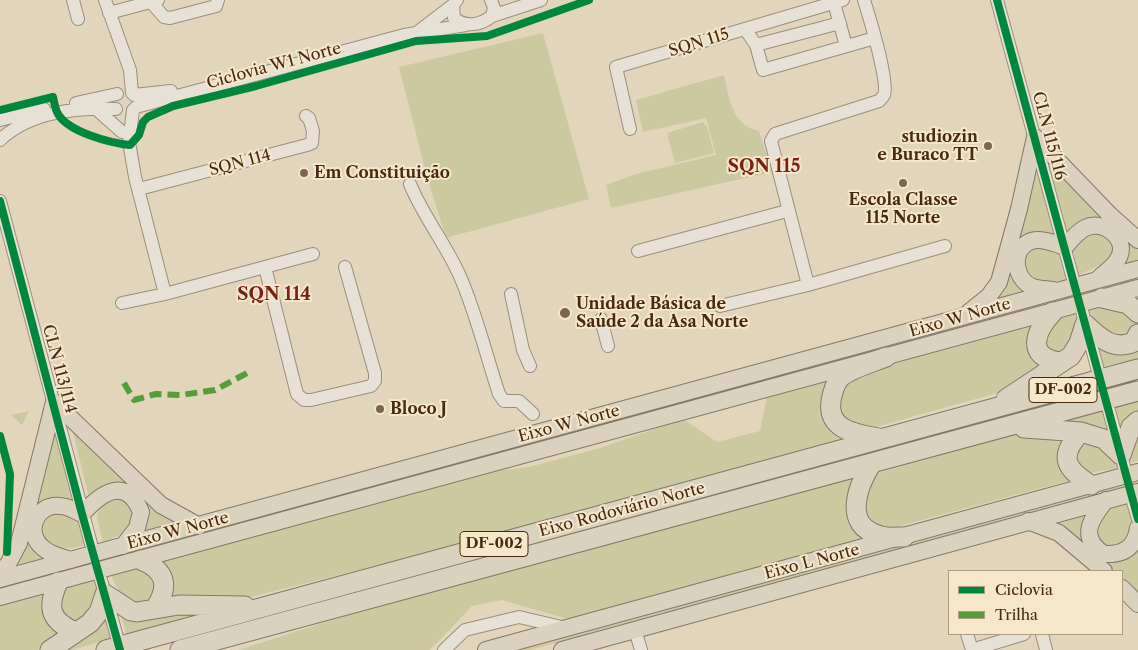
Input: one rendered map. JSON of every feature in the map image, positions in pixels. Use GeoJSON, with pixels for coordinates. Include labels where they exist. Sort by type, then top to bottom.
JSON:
{"type":"FeatureCollection","features":[{"type":"Feature","properties":{"kind":"highway"},"geometry":{"type":"LineString","coordinates":[[1099,289],[1128,304],[1138,313]]}},
{"type":"Feature","properties":{"kind":"highway"},"geometry":{"type":"LineString","coordinates":[[1053,312],[1038,332],[1037,346],[1045,358],[1060,362]]}},
{"type":"Feature","properties":{"kind":"highway"},"geometry":{"type":"LineString","coordinates":[[988,410],[1038,379],[1076,350],[1084,318]]}},
{"type":"Feature","properties":{"kind":"highway"},"geometry":{"type":"LineString","coordinates":[[1084,318],[1108,343],[1119,346],[1137,339]]}},
{"type":"Feature","properties":{"kind":"highway"},"geometry":{"type":"LineString","coordinates":[[882,439],[857,435],[842,429],[834,418],[830,403],[835,384],[841,377],[886,357]]}},
{"type":"Feature","properties":{"kind":"highway","name":"Eixo Rodoviário Norte"},"geometry":{"type":"LineString","coordinates":[[111,644],[264,606],[1138,370]]}},
{"type":"Feature","properties":{"kind":"highway","name":"Eixo Rodoviário Norte"},"geometry":{"type":"LineString","coordinates":[[180,650],[1138,391]]}},
{"type":"Feature","properties":{"kind":"highway"},"geometry":{"type":"LineString","coordinates":[[1128,466],[1131,427],[1138,420]]}},
{"type":"Feature","properties":{"kind":"highway"},"geometry":{"type":"LineString","coordinates":[[1010,427],[1081,432],[1104,439],[1128,466]]}},
{"type":"Feature","properties":{"kind":"highway"},"geometry":{"type":"LineString","coordinates":[[1081,432],[1068,450],[1066,458],[1073,473],[1091,484]]}},
{"type":"Feature","properties":{"kind":"highway"},"geometry":{"type":"LineString","coordinates":[[872,463],[861,481],[855,498],[861,523],[871,532],[881,536],[904,537]]}},
{"type":"Feature","properties":{"kind":"highway"},"geometry":{"type":"LineString","coordinates":[[141,560],[154,566],[161,574],[164,583],[162,598],[156,607]]}},
{"type":"Feature","properties":{"kind":"highway"},"geometry":{"type":"LineString","coordinates":[[58,582],[52,601],[53,616],[59,623],[75,632]]}},
{"type":"Feature","properties":{"kind":"highway"},"geometry":{"type":"LineString","coordinates":[[50,650],[75,632],[83,629],[96,618],[103,587],[131,611],[144,612],[156,607],[206,604],[264,606]]}},
{"type":"Feature","properties":{"kind":"highway"},"geometry":{"type":"LineString","coordinates":[[232,650],[259,628]]}},
{"type":"Feature","properties":{"kind":"main road"},"geometry":{"type":"LineString","coordinates":[[1035,137],[1110,215],[1138,240]]}},
{"type":"Feature","properties":{"kind":"main road"},"geometry":{"type":"LineString","coordinates":[[960,318],[989,296],[999,282],[1019,209],[1035,137]]}},
{"type":"Feature","properties":{"kind":"main road"},"geometry":{"type":"LineString","coordinates":[[1060,290],[1033,287],[1025,282],[1016,262],[1021,249],[1027,243],[1037,240],[1065,247],[1085,228],[1095,226],[1108,228],[1118,237],[1120,246],[1116,262],[1099,289]]}},
{"type":"Feature","properties":{"kind":"main road","name":"Eixo W Norte"},"geometry":{"type":"LineString","coordinates":[[0,597],[141,560],[385,491],[1053,312],[1138,269]]}},
{"type":"Feature","properties":{"kind":"main road","name":"Eixo W Norte"},"geometry":{"type":"LineString","coordinates":[[0,579],[1060,290],[1138,288]]}},
{"type":"Feature","properties":{"kind":"main road"},"geometry":{"type":"LineString","coordinates":[[54,402],[161,505],[199,526]]}},
{"type":"Feature","properties":{"kind":"main road"},"geometry":{"type":"LineString","coordinates":[[0,572],[8,564],[20,542],[54,402]]}},
{"type":"Feature","properties":{"kind":"main road","name":"Eixo L Norte"},"geometry":{"type":"LineString","coordinates":[[486,650],[904,537],[1091,484],[1128,466]]}},
{"type":"Feature","properties":{"kind":"main road"},"geometry":{"type":"LineString","coordinates":[[71,560],[57,556],[41,547],[32,526],[40,514],[49,507],[62,506],[82,514],[95,500],[108,491],[118,490],[133,498],[141,512],[138,528],[123,546]]}},
{"type":"Feature","properties":{"kind":"main road","name":"Eixo L Norte"},"geometry":{"type":"LineString","coordinates":[[562,650],[1106,500],[1136,497]]}},
{"type":"Feature","properties":{"kind":"main road"},"geometry":{"type":"LineString","coordinates":[[1106,500],[1094,515],[1089,527],[1090,540],[1096,549],[1104,554],[1126,551],[1133,545],[1138,528]]}},
{"type":"Feature","properties":{"kind":"main road"},"geometry":{"type":"LineString","coordinates":[[1028,521],[1059,533],[1103,570]]}},
{"type":"Feature","properties":{"kind":"main road"},"geometry":{"type":"LineString","coordinates":[[1123,589],[1138,604]]}},
{"type":"Feature","properties":{"kind":"street"},"geometry":{"type":"LineString","coordinates":[[73,0],[78,19]]}},
{"type":"Feature","properties":{"kind":"street"},"geometry":{"type":"LineString","coordinates":[[105,0],[132,80],[126,101],[126,137],[165,294]]}},
{"type":"Feature","properties":{"kind":"street"},"geometry":{"type":"LineString","coordinates":[[110,13],[155,1],[164,17],[170,18],[216,6],[218,0]]}},
{"type":"Feature","properties":{"kind":"street"},"geometry":{"type":"LineString","coordinates":[[491,0],[494,8],[492,16]]}},
{"type":"Feature","properties":{"kind":"street"},"geometry":{"type":"LineString","coordinates":[[517,0],[538,1]]}},
{"type":"Feature","properties":{"kind":"street"},"geometry":{"type":"LineString","coordinates":[[808,285],[787,210],[771,141],[772,137],[879,100],[884,95],[885,86],[875,38],[864,0]]}},
{"type":"Feature","properties":{"kind":"street","name":"CLN 115/116"},"geometry":{"type":"LineString","coordinates":[[997,0],[1073,279]]}},
{"type":"Feature","properties":{"kind":"street"},"geometry":{"type":"LineString","coordinates":[[0,120],[188,91],[418,32],[477,24],[492,16],[538,1]]}},
{"type":"Feature","properties":{"kind":"street"},"geometry":{"type":"LineString","coordinates":[[839,1],[840,23],[846,46]]}},
{"type":"Feature","properties":{"kind":"street","name":"SQN 115"},"geometry":{"type":"LineString","coordinates":[[630,129],[616,68],[839,1]]}},
{"type":"Feature","properties":{"kind":"street"},"geometry":{"type":"LineString","coordinates":[[455,3],[454,18],[466,25]]}},
{"type":"Feature","properties":{"kind":"street"},"geometry":{"type":"LineString","coordinates":[[418,32],[455,3]]}},
{"type":"Feature","properties":{"kind":"street"},"geometry":{"type":"LineString","coordinates":[[756,45],[840,23]]}},
{"type":"Feature","properties":{"kind":"street"},"geometry":{"type":"LineString","coordinates":[[745,29],[756,45],[764,70],[875,38]]}},
{"type":"Feature","properties":{"kind":"street"},"geometry":{"type":"LineString","coordinates":[[125,58],[146,84],[168,91]]}},
{"type":"Feature","properties":{"kind":"street"},"geometry":{"type":"LineString","coordinates":[[0,139],[9,131],[42,116],[57,112],[95,108],[168,91],[188,91]]}},
{"type":"Feature","properties":{"kind":"street"},"geometry":{"type":"LineString","coordinates":[[95,108],[126,137]]}},
{"type":"Feature","properties":{"kind":"street","name":"SQN 114"},"geometry":{"type":"LineString","coordinates":[[139,189],[307,145],[314,140],[314,136],[309,118],[306,116]]}},
{"type":"Feature","properties":{"kind":"street"},"geometry":{"type":"LineString","coordinates":[[0,133],[0,139]]}},
{"type":"Feature","properties":{"kind":"street"},"geometry":{"type":"LineString","coordinates":[[410,184],[419,207],[446,248],[460,276],[499,394],[504,401],[519,401],[533,414]]}},
{"type":"Feature","properties":{"kind":"street","name":"CLN 113/114"},"geometry":{"type":"LineString","coordinates":[[0,201],[91,544]]}},
{"type":"Feature","properties":{"kind":"street"},"geometry":{"type":"LineString","coordinates":[[638,251],[787,210]]}},
{"type":"Feature","properties":{"kind":"street"},"geometry":{"type":"LineString","coordinates":[[720,306],[808,285],[945,246]]}},
{"type":"Feature","properties":{"kind":"street"},"geometry":{"type":"LineString","coordinates":[[122,303],[165,294],[313,254]]}},
{"type":"Feature","properties":{"kind":"street"},"geometry":{"type":"LineString","coordinates":[[265,267],[297,394],[304,400],[371,386],[375,381],[375,373],[345,267]]}},
{"type":"Feature","properties":{"kind":"street"},"geometry":{"type":"LineString","coordinates":[[511,294],[523,350],[530,366]]}},
{"type":"Feature","properties":{"kind":"street"},"geometry":{"type":"LineString","coordinates":[[1084,318],[1098,371]]}},
{"type":"Feature","properties":{"kind":"street"},"geometry":{"type":"LineString","coordinates":[[601,319],[608,346]]}},
{"type":"Feature","properties":{"kind":"street"},"geometry":{"type":"LineString","coordinates":[[1108,407],[1128,466]]}},
{"type":"Feature","properties":{"kind":"street"},"geometry":{"type":"LineString","coordinates":[[1136,497],[1138,519]]}},
{"type":"Feature","properties":{"kind":"street"},"geometry":{"type":"LineString","coordinates":[[103,587],[111,644]]}},
{"type":"Feature","properties":{"kind":"street"},"geometry":{"type":"LineString","coordinates":[[444,650],[465,630],[519,616],[566,628]]}},
{"type":"Feature","properties":{"kind":"street"},"geometry":{"type":"LineString","coordinates":[[636,630],[641,650]]}},
{"type":"Feature","properties":{"kind":"street"},"geometry":{"type":"LineString","coordinates":[[967,635],[972,650],[1021,635]]}},
{"type":"Feature","properties":{"kind":"street"},"geometry":{"type":"LineString","coordinates":[[1042,635],[1046,650]]}},
{"type":"Feature","properties":{"kind":"shaded area"},"geometry":{"type":"Polygon","coordinates":[[[543,33],[589,199],[446,238],[427,177],[399,67],[543,33]]]}},
{"type":"Feature","properties":{"kind":"shaded area"},"geometry":{"type":"Polygon","coordinates":[[[724,75],[733,109],[743,123],[759,131],[772,172],[611,208],[606,185],[636,174],[716,155],[706,118],[643,132],[636,100],[724,75]]]}},
{"type":"Feature","properties":{"kind":"shaded area"},"geometry":{"type":"Polygon","coordinates":[[[703,122],[707,127],[714,153],[675,163],[667,133],[703,122]]]}},
{"type":"Feature","properties":{"kind":"shaded area"},"geometry":{"type":"Polygon","coordinates":[[[1046,154],[1138,244],[1138,263],[1116,269],[1110,222],[1096,219],[1087,220],[1067,235],[1046,154]]]}},
{"type":"Feature","properties":{"kind":"shaded area"},"geometry":{"type":"Polygon","coordinates":[[[1034,162],[1056,237],[1049,234],[1036,234],[1026,240],[1011,254],[1033,291],[988,303],[1034,162]]]}},
{"type":"Feature","properties":{"kind":"shaded area"},"geometry":{"type":"Polygon","coordinates":[[[1100,229],[1116,246],[1109,261],[1079,275],[1073,251],[1076,238],[1100,229]]]}},
{"type":"Feature","properties":{"kind":"shaded area"},"geometry":{"type":"Polygon","coordinates":[[[1028,245],[1057,249],[1063,263],[1066,280],[1035,283],[1026,279],[1023,252],[1028,245]]]}},
{"type":"Feature","properties":{"kind":"shaded area"},"geometry":{"type":"Polygon","coordinates":[[[1138,274],[1138,282],[0,592],[0,584],[1138,274]]]}},
{"type":"Feature","properties":{"kind":"shaded area"},"geometry":{"type":"Polygon","coordinates":[[[1108,305],[1119,305],[1138,321],[1137,331],[1129,339],[1111,339],[1084,311],[1108,305]]]}},
{"type":"Feature","properties":{"kind":"shaded area"},"geometry":{"type":"Polygon","coordinates":[[[1075,313],[1078,326],[1069,351],[1049,354],[1040,331],[1047,324],[1075,313]]]}},
{"type":"Feature","properties":{"kind":"shaded area"},"geometry":{"type":"Polygon","coordinates":[[[1038,320],[1051,364],[1008,390],[876,427],[858,428],[840,417],[840,385],[891,363],[1038,320]]]}},
{"type":"Feature","properties":{"kind":"shaded area"},"geometry":{"type":"Polygon","coordinates":[[[1095,336],[1138,343],[1138,359],[1103,367],[1095,336]]]}},
{"type":"Feature","properties":{"kind":"shaded area"},"geometry":{"type":"Polygon","coordinates":[[[834,376],[827,389],[851,439],[491,537],[243,599],[165,600],[153,560],[476,473],[529,467],[600,448],[683,419],[717,442],[760,431],[768,392],[834,376]]]}},
{"type":"Feature","properties":{"kind":"shaded area"},"geometry":{"type":"Polygon","coordinates":[[[1138,395],[1138,411],[1121,430],[1113,401],[1138,395]]]}},
{"type":"Feature","properties":{"kind":"shaded area"},"geometry":{"type":"Polygon","coordinates":[[[1102,406],[1112,436],[1104,428],[1098,426],[1021,426],[1102,406]]]}},
{"type":"Feature","properties":{"kind":"shaded area"},"geometry":{"type":"Polygon","coordinates":[[[29,411],[22,425],[11,415],[29,411]]]}},
{"type":"Feature","properties":{"kind":"shaded area"},"geometry":{"type":"Polygon","coordinates":[[[70,420],[186,523],[134,537],[136,493],[90,501],[70,420]]]}},
{"type":"Feature","properties":{"kind":"shaded area"},"geometry":{"type":"Polygon","coordinates":[[[1138,423],[1138,461],[1130,463],[1127,445],[1138,423]]]}},
{"type":"Feature","properties":{"kind":"shaded area"},"geometry":{"type":"Polygon","coordinates":[[[54,424],[77,505],[32,519],[51,557],[7,573],[54,424]]]}},
{"type":"Feature","properties":{"kind":"shaded area"},"geometry":{"type":"Polygon","coordinates":[[[1018,434],[1071,434],[1075,479],[896,527],[880,528],[865,519],[861,487],[867,476],[1018,434]]]}},
{"type":"Feature","properties":{"kind":"shaded area"},"geometry":{"type":"Polygon","coordinates":[[[1081,434],[1113,453],[1118,468],[1083,474],[1070,450],[1081,434]]]}},
{"type":"Feature","properties":{"kind":"shaded area"},"geometry":{"type":"Polygon","coordinates":[[[854,473],[848,495],[848,504],[853,517],[874,539],[571,620],[502,600],[472,606],[430,650],[238,650],[426,590],[854,473]]]}},
{"type":"Feature","properties":{"kind":"shaded area"},"geometry":{"type":"Polygon","coordinates":[[[1138,476],[1138,485],[530,650],[502,650],[1138,476]]]}},
{"type":"Feature","properties":{"kind":"shaded area"},"geometry":{"type":"Polygon","coordinates":[[[116,493],[137,512],[125,533],[103,542],[98,519],[99,508],[116,493]]]}},
{"type":"Feature","properties":{"kind":"shaded area"},"geometry":{"type":"Polygon","coordinates":[[[1128,500],[1134,521],[1129,541],[1113,549],[1097,544],[1097,518],[1109,508],[1128,500]]]}},
{"type":"Feature","properties":{"kind":"shaded area"},"geometry":{"type":"Polygon","coordinates":[[[1094,505],[1094,551],[1138,540],[1138,597],[1123,584],[1123,570],[1108,570],[1054,521],[1094,505]]]}},
{"type":"Feature","properties":{"kind":"shaded area"},"geometry":{"type":"Polygon","coordinates":[[[49,510],[77,515],[88,545],[58,548],[40,537],[43,516],[49,510]]]}},
{"type":"Feature","properties":{"kind":"shaded area"},"geometry":{"type":"Polygon","coordinates":[[[141,566],[152,569],[157,599],[135,604],[120,594],[110,573],[141,566]]]}},
{"type":"Feature","properties":{"kind":"shaded area"},"geometry":{"type":"Polygon","coordinates":[[[98,578],[97,601],[92,610],[75,625],[63,621],[59,592],[68,586],[98,578]]]}},
{"type":"Feature","properties":{"kind":"shaded area"},"geometry":{"type":"Polygon","coordinates":[[[48,591],[63,630],[38,650],[0,650],[0,602],[48,591]]]}},
{"type":"Feature","properties":{"kind":"shaded area"},"geometry":{"type":"Polygon","coordinates":[[[117,604],[217,610],[127,635],[117,604]]]}},
{"type":"Feature","properties":{"kind":"shaded area"},"geometry":{"type":"Polygon","coordinates":[[[103,613],[114,638],[72,650],[54,650],[103,613]]]}},
{"type":"Feature","properties":{"kind":"marked path"},"geometry":{"type":"LineString","coordinates":[[124,383],[134,400],[156,394],[181,395],[215,390],[249,372]]}},
{"type":"Feature","properties":{"kind":"cycle path","name":"Ciclovia W1 Norte"},"geometry":{"type":"LineString","coordinates":[[0,110],[53,97],[57,112],[62,119],[79,131],[101,139],[130,145],[139,135],[143,122],[148,117],[173,106],[256,86],[416,41],[487,36],[589,0]]}},
{"type":"Feature","properties":{"kind":"cycle path"},"geometry":{"type":"LineString","coordinates":[[997,0],[1138,519]]}},
{"type":"Feature","properties":{"kind":"cycle path"},"geometry":{"type":"LineString","coordinates":[[0,201],[82,514],[120,650]]}},
{"type":"Feature","properties":{"kind":"cycle path"},"geometry":{"type":"LineString","coordinates":[[0,436],[10,474],[7,552]]}},
{"type":"Feature","properties":{"kind":"place","name":"studiozin e Buraco TT"},"geometry":{"type":"Point","coordinates":[988,146]}},
{"type":"Feature","properties":{"kind":"place","name":"Em Constituição"},"geometry":{"type":"Point","coordinates":[304,173]}},
{"type":"Feature","properties":{"kind":"place","name":"Escola Classe 115 Norte"},"geometry":{"type":"Point","coordinates":[903,183]}},
{"type":"Feature","properties":{"kind":"place","name":"Unidade Básica de Saúde 2 da Asa Norte"},"geometry":{"type":"Point","coordinates":[565,313]}},
{"type":"Feature","properties":{"kind":"place","name":"Bloco J"},"geometry":{"type":"Point","coordinates":[380,409]}},
{"type":"Feature","properties":{"kind":"district","name":"SQN 115"},"geometry":{"type":"Point","coordinates":[764,167]}},
{"type":"Feature","properties":{"kind":"district","name":"SQN 114"},"geometry":{"type":"Point","coordinates":[274,295]}}]}
